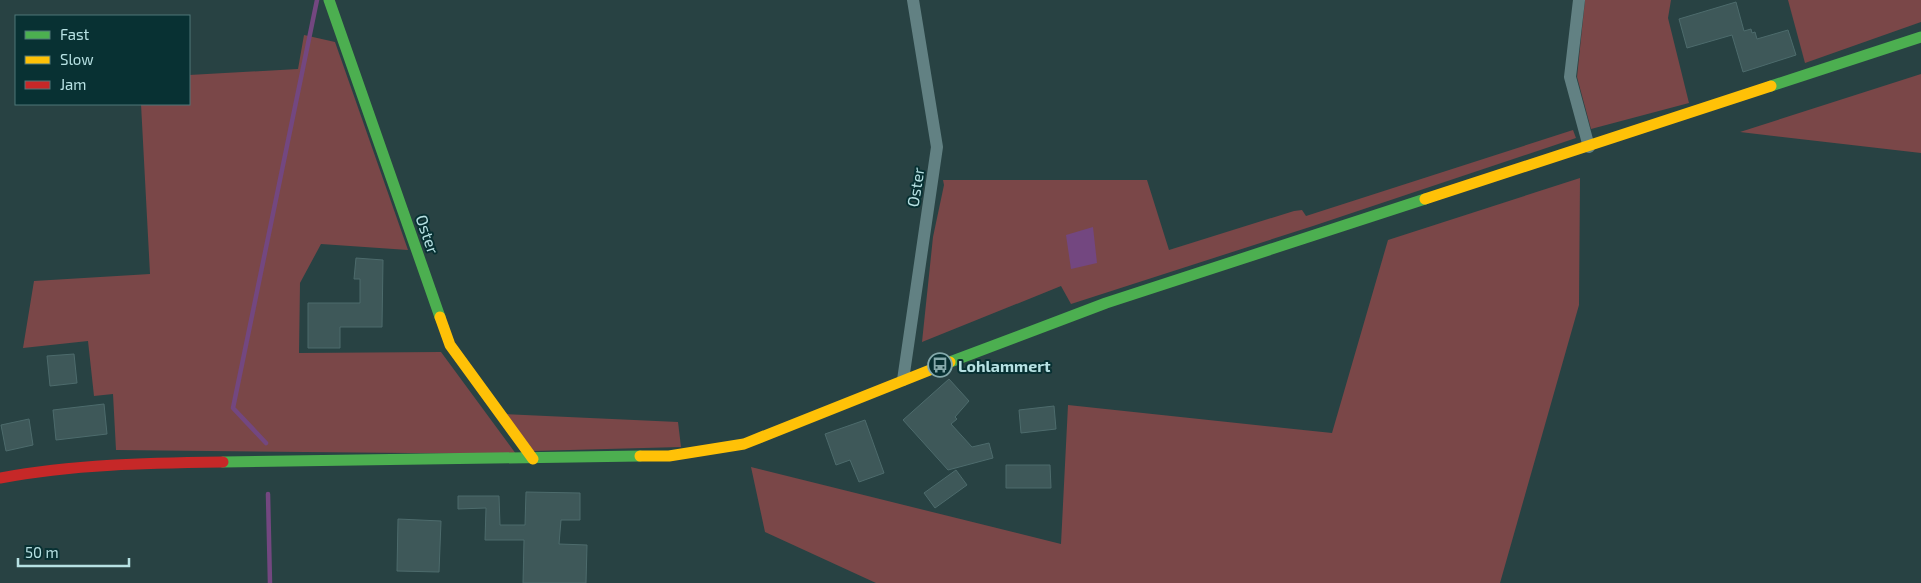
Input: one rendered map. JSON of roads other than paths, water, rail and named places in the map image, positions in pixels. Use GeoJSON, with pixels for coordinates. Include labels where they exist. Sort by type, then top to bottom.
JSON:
{"type":"FeatureCollection","features":[{"type":"Feature","properties":{"kind":"main road","name":"Oster"},"geometry":{"type":"LineString","coordinates":[[329,0],[450,345],[533,459]]}},
{"type":"Feature","properties":{"kind":"main road"},"geometry":{"type":"LineString","coordinates":[[0,478],[31,472],[158,463],[669,456],[744,444],[902,380],[1106,303],[1589,147],[1921,37]]}},
{"type":"Feature","properties":{"kind":"street","name":"Oster"},"geometry":{"type":"LineString","coordinates":[[902,380],[937,147],[913,0]]}},
{"type":"Feature","properties":{"kind":"street"},"geometry":{"type":"LineString","coordinates":[[1579,0],[1570,77],[1589,147]]}},
{"type":"Feature","properties":{"kind":"waterway"},"geometry":{"type":"LineString","coordinates":[[266,443],[233,408],[317,0]]}},
{"type":"Feature","properties":{"kind":"waterway"},"geometry":{"type":"LineString","coordinates":[[268,494],[270,583]]}},
{"type":"Feature","properties":{"kind":"place","name":"Lohlammert"},"geometry":{"type":"Point","coordinates":[940,365]}}]}
